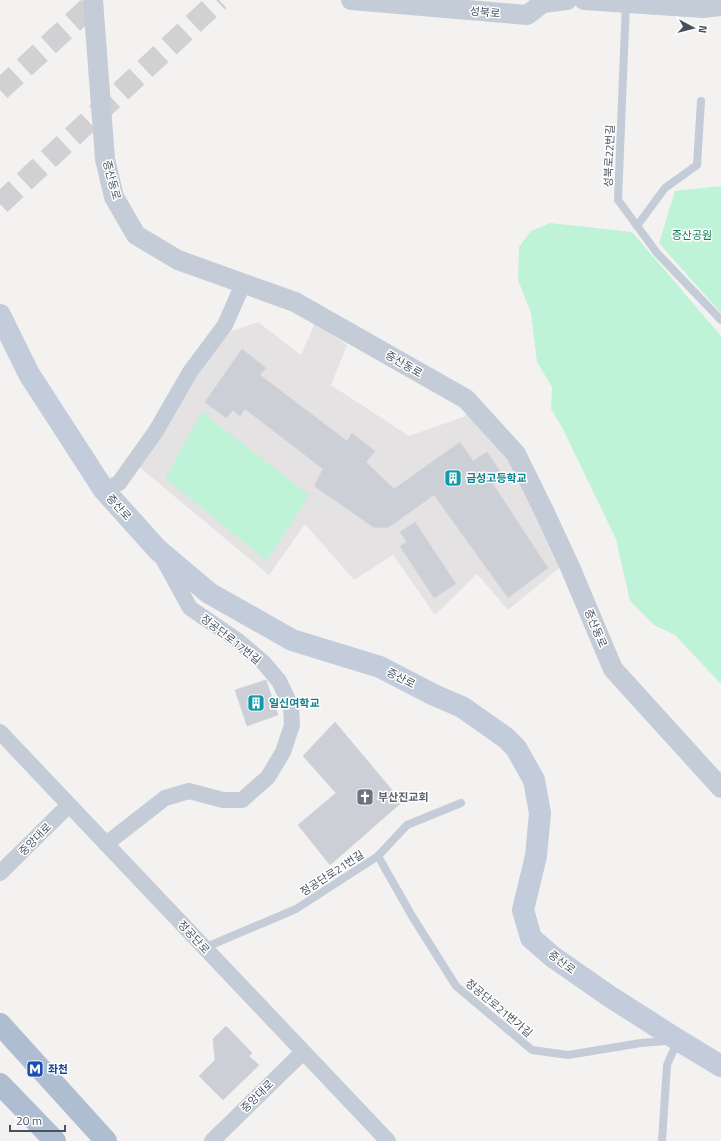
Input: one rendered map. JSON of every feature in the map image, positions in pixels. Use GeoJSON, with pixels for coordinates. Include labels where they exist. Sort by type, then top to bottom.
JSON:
{"type":"FeatureCollection","features":[{"type":"Feature","properties":{"kind":"main road","name":"증산로"},"geometry":{"type":"LineString","coordinates":[[0,316],[29,374],[104,490],[158,550],[209,593],[292,640],[380,667],[434,695],[462,707],[506,738],[516,748],[534,780],[540,813],[536,856],[523,910],[531,938],[553,957],[609,996],[721,1066]]}},
{"type":"Feature","properties":{"kind":"main road"},"geometry":{"type":"LineString","coordinates":[[0,1024],[106,1141]]}},
{"type":"Feature","properties":{"kind":"main road"},"geometry":{"type":"LineString","coordinates":[[0,1039],[31,1060]]}},
{"type":"Feature","properties":{"kind":"main road"},"geometry":{"type":"LineString","coordinates":[[0,1084],[55,1141]]}},
{"type":"Feature","properties":{"kind":"street","name":"증산동로"},"geometry":{"type":"LineString","coordinates":[[93,0],[105,159],[114,197],[136,235],[178,260],[295,302],[466,399],[516,454],[564,553],[613,669],[721,788]]}},
{"type":"Feature","properties":{"kind":"street","name":"성북로"},"geometry":{"type":"LineString","coordinates":[[351,0],[527,15],[543,1],[567,0]]}},
{"type":"Feature","properties":{"kind":"street"},"geometry":{"type":"LineString","coordinates":[[584,0],[703,8],[721,6]]}},
{"type":"Feature","properties":{"kind":"street"},"geometry":{"type":"LineString","coordinates":[[104,490],[118,483],[156,431],[190,372],[225,325],[243,284]]}},
{"type":"Feature","properties":{"kind":"street","name":"정공단로17번길"},"geometry":{"type":"LineString","coordinates":[[106,844],[165,798],[189,791],[223,800],[242,800],[268,777],[283,752],[292,725],[291,706],[279,681],[262,662],[242,645],[190,608],[158,550]]}},
{"type":"Feature","properties":{"kind":"street","name":"정공단로"},"geometry":{"type":"LineString","coordinates":[[0,732],[388,1141]]}},
{"type":"Feature","properties":{"kind":"street","name":"중앙대로"},"geometry":{"type":"LineString","coordinates":[[0,873],[69,805]]}},
{"type":"Feature","properties":{"kind":"street","name":"중앙대로"},"geometry":{"type":"LineString","coordinates":[[212,1141],[303,1052]]}},
{"type":"Feature","properties":{"kind":"lane","name":"성북로22번길"},"geometry":{"type":"LineString","coordinates":[[626,3],[618,200],[657,253],[721,320]]}},
{"type":"Feature","properties":{"kind":"lane"},"geometry":{"type":"LineString","coordinates":[[637,226],[665,188],[697,165],[701,101]]}},
{"type":"Feature","properties":{"kind":"lane","name":"정공단로21번길"},"geometry":{"type":"LineString","coordinates":[[204,948],[296,909],[378,856],[407,825],[461,803]]}},
{"type":"Feature","properties":{"kind":"lane","name":"정공단로21번가길"},"geometry":{"type":"LineString","coordinates":[[378,856],[412,916],[456,986],[532,1050],[568,1054],[642,1043],[678,1040]]}},
{"type":"Feature","properties":{"kind":"lane"},"geometry":{"type":"LineString","coordinates":[[662,1141],[666,1065],[678,1040]]}},
{"type":"Feature","properties":{"kind":"shaded area"},"geometry":{"type":"Polygon","coordinates":[[[258,322],[301,355],[315,323],[347,345],[331,385],[409,436],[463,417],[468,413],[513,461],[564,564],[508,610],[477,574],[435,615],[393,555],[354,580],[305,524],[269,575],[138,466],[214,337],[258,322]]]}},
{"type":"Feature","properties":{"kind":"green space","name":"증산공원"},"geometry":{"type":"Polygon","coordinates":[[[721,186],[721,313],[659,243],[675,191],[721,186]]]}},
{"type":"Feature","properties":{"kind":"green space"},"geometry":{"type":"Polygon","coordinates":[[[550,223],[632,232],[721,336],[721,684],[675,635],[654,625],[630,601],[616,539],[562,427],[551,409],[552,387],[537,362],[531,313],[518,280],[519,247],[531,231],[550,223]]]}},
{"type":"Feature","properties":{"kind":"green space"},"geometry":{"type":"Polygon","coordinates":[[[202,412],[309,495],[267,561],[165,478],[202,412]]]}},
{"type":"Feature","properties":{"kind":"building","name":"금성고등학교"},"geometry":{"type":"Polygon","coordinates":[[[242,349],[266,368],[260,375],[347,441],[352,433],[375,451],[366,462],[394,489],[460,442],[473,461],[487,452],[502,474],[491,481],[548,568],[508,598],[434,495],[389,527],[380,528],[373,527],[314,486],[323,469],[245,409],[240,416],[233,410],[226,418],[205,402],[242,349]]]}},
{"type":"Feature","properties":{"kind":"building"},"geometry":{"type":"Polygon","coordinates":[[[415,522],[456,584],[434,598],[400,546],[407,542],[400,532],[415,522]]]}},
{"type":"Feature","properties":{"kind":"building","name":"일신여학교"},"geometry":{"type":"Polygon","coordinates":[[[266,680],[278,715],[247,726],[235,690],[266,680]]]}},
{"type":"Feature","properties":{"kind":"building","name":"부산진교회"},"geometry":{"type":"Polygon","coordinates":[[[335,722],[402,802],[330,865],[298,825],[336,793],[303,756],[335,722]]]}},
{"type":"Feature","properties":{"kind":"building"},"geometry":{"type":"Polygon","coordinates":[[[226,1026],[252,1053],[249,1056],[259,1065],[223,1100],[199,1076],[215,1060],[213,1039],[226,1026]]]}},
{"type":"Feature","properties":{"kind":"tunnel"},"geometry":{"type":"LineString","coordinates":[[0,90],[97,0]]}},
{"type":"Feature","properties":{"kind":"tunnel"},"geometry":{"type":"LineString","coordinates":[[0,204],[219,0]]}},
{"type":"Feature","properties":{"kind":"place","name":"금성고등학교"},"geometry":{"type":"Point","coordinates":[453,478]}},
{"type":"Feature","properties":{"kind":"place","name":"일신여학교"},"geometry":{"type":"Point","coordinates":[256,703]}},
{"type":"Feature","properties":{"kind":"place","name":"부산진교회"},"geometry":{"type":"Point","coordinates":[365,797]}},
{"type":"Feature","properties":{"kind":"place","name":"좌천"},"geometry":{"type":"Point","coordinates":[35,1069]}}]}
